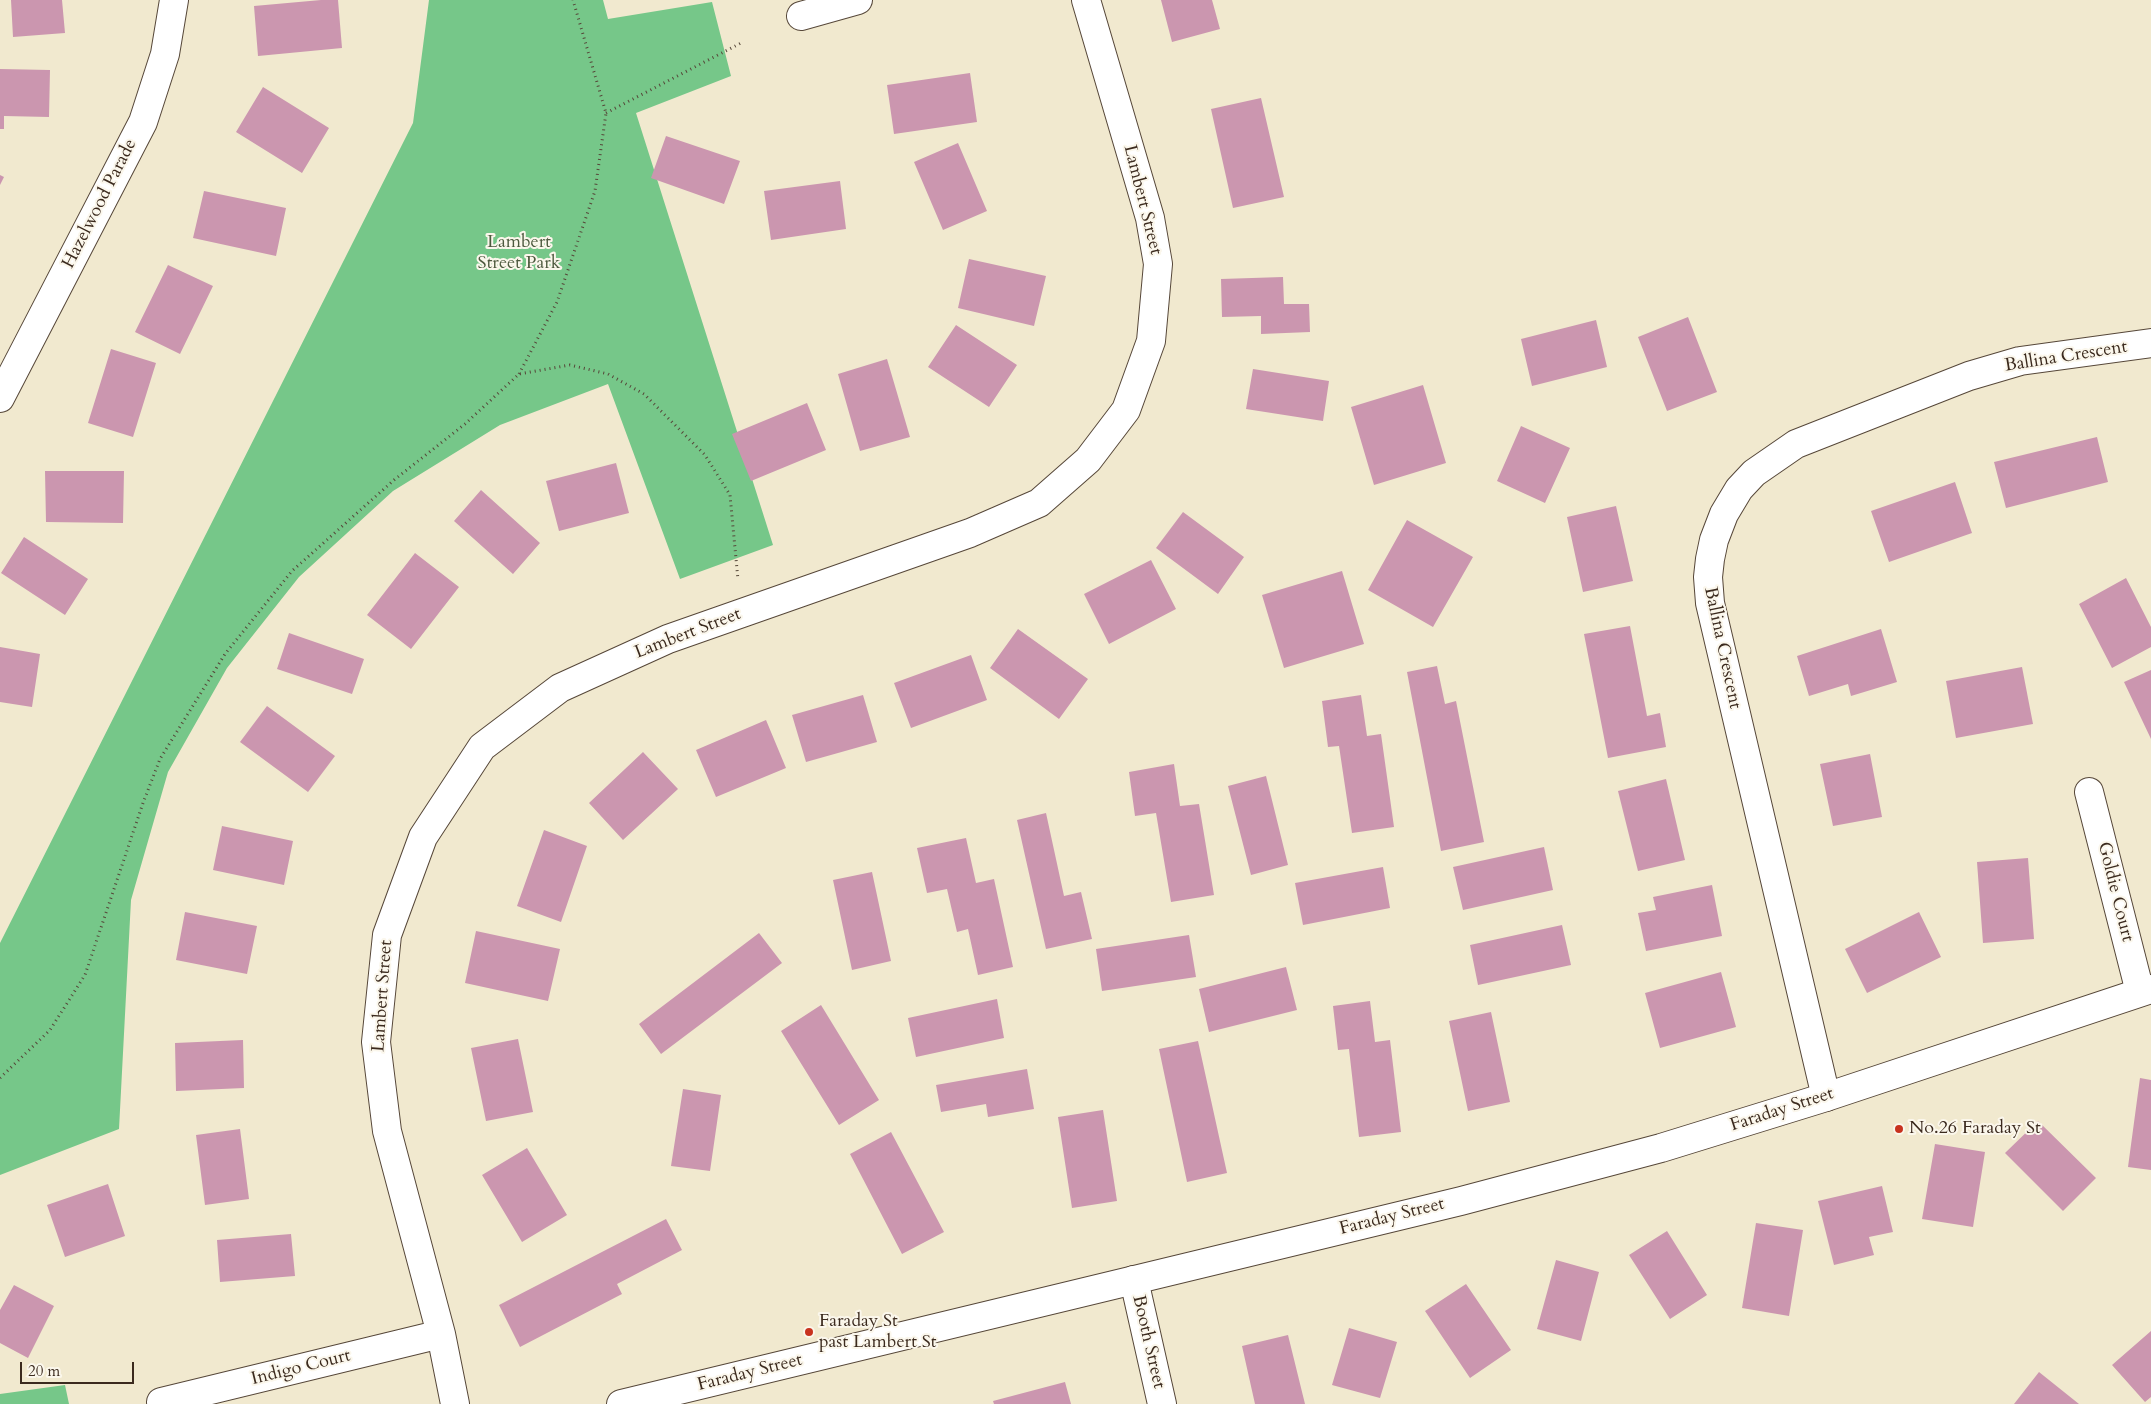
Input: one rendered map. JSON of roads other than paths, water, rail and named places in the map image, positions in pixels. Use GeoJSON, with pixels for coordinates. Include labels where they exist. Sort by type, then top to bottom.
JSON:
{"type":"FeatureCollection","features":[{"type":"Feature","properties":{"kind":"street","name":"Hazelwood Parade"},"geometry":{"type":"LineString","coordinates":[[0,398],[143,122],[165,54],[174,0]]}},
{"type":"Feature","properties":{"kind":"street"},"geometry":{"type":"LineString","coordinates":[[801,16],[858,0]]}},
{"type":"Feature","properties":{"kind":"street","name":"Lambert Street"},"geometry":{"type":"LineString","coordinates":[[455,1404],[441,1334],[387,1131],[376,1042],[386,935],[423,837],[482,747],[560,688],[668,639],[970,533],[1039,503],[1088,460],[1126,410],[1152,341],[1158,264],[1150,218],[1086,0]]}},
{"type":"Feature","properties":{"kind":"street","name":"Ballina Crescent"},"geometry":{"type":"LineString","coordinates":[[1826,1096],[1710,603],[1708,577],[1710,559],[1714,540],[1724,514],[1740,489],[1754,473],[1796,444],[1969,376],[2020,361],[2151,343]]}},
{"type":"Feature","properties":{"kind":"street","name":"Goldie Court"},"geometry":{"type":"LineString","coordinates":[[2090,792],[2146,991]]}},
{"type":"Feature","properties":{"kind":"street","name":"Faraday Street"},"geometry":{"type":"LineString","coordinates":[[621,1404],[1461,1200],[1662,1148],[2146,991]]}},
{"type":"Feature","properties":{"kind":"street","name":"Booth Street"},"geometry":{"type":"LineString","coordinates":[[1134,1280],[1162,1404]]}},
{"type":"Feature","properties":{"kind":"street","name":"Indigo Court"},"geometry":{"type":"LineString","coordinates":[[161,1402],[441,1334]]}},
{"type":"Feature","properties":{"kind":"place","name":"No.26 Faraday St"},"geometry":{"type":"Point","coordinates":[1899,1129]}},
{"type":"Feature","properties":{"kind":"place","name":"Faraday St past Lambert St"},"geometry":{"type":"Point","coordinates":[809,1332]}},
{"type":"Feature","properties":{"kind":"park label","name":"Lambert Street Park"},"geometry":{"type":"Point","coordinates":[519,253]}}]}
